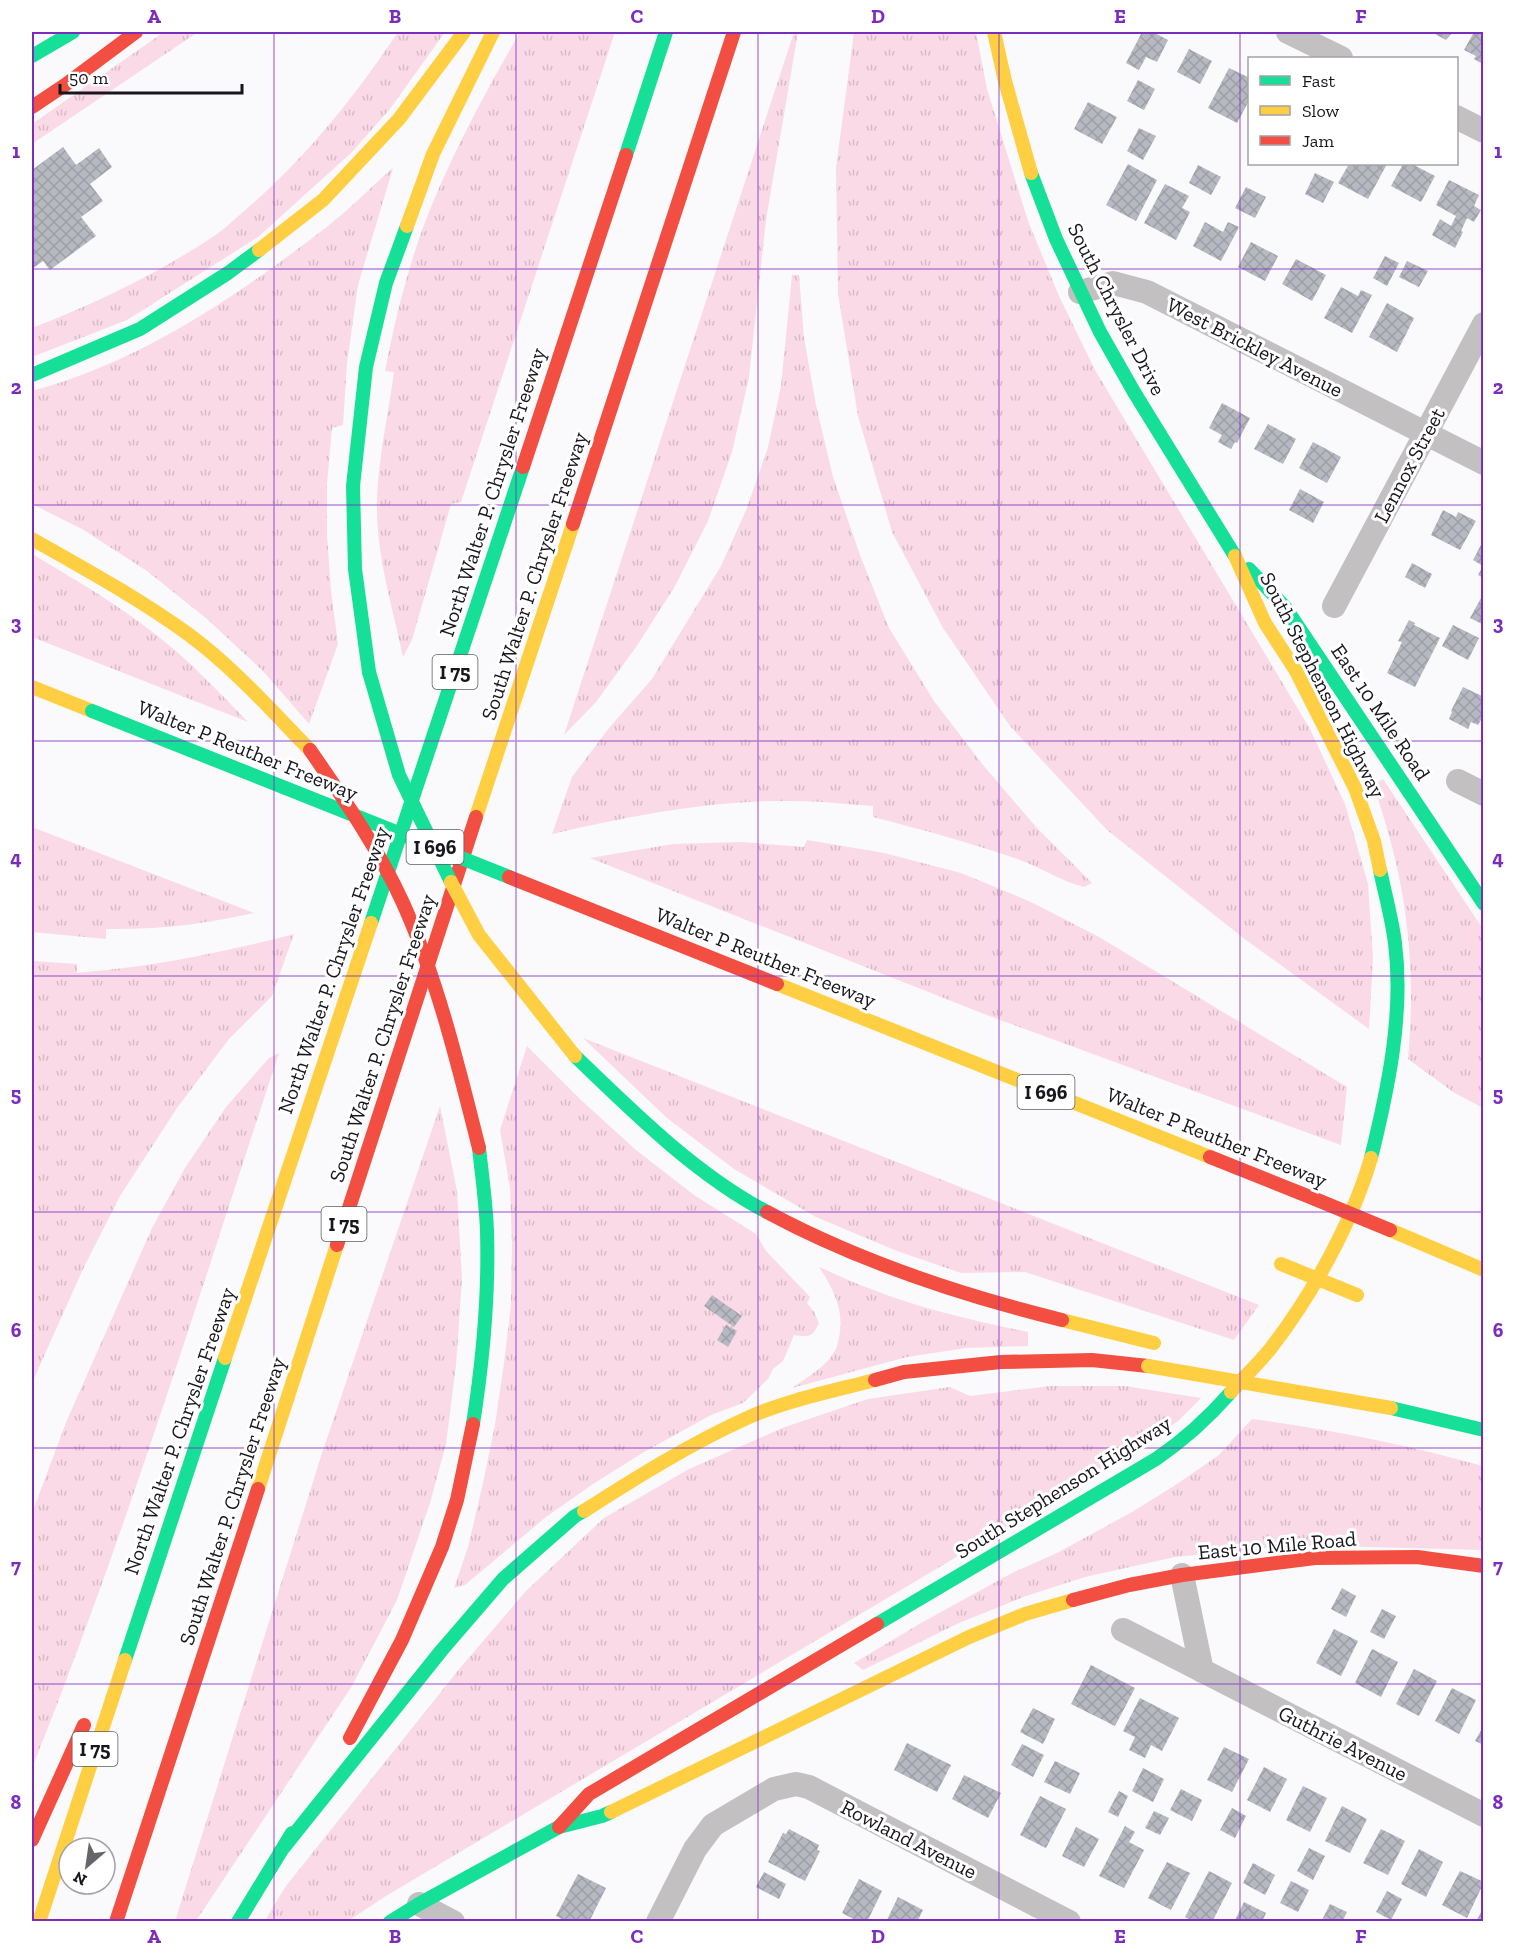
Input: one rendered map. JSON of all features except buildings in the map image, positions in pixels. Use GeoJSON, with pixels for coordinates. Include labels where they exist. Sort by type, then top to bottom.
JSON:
{"type":"FeatureCollection","features":[{"type":"Feature","properties":{"kind":"main road"},"geometry":{"type":"LineString","coordinates":[[32,56],[73,32]]}},
{"type":"Feature","properties":{"kind":"main road"},"geometry":{"type":"LineString","coordinates":[[32,107],[135,32]]}},
{"type":"Feature","properties":{"kind":"main road"},"geometry":{"type":"LineString","coordinates":[[32,375],[140,329],[228,273],[323,200],[399,118],[464,32]]}},
{"type":"Feature","properties":{"kind":"main road"},"geometry":{"type":"LineString","coordinates":[[493,32],[433,154],[386,283],[366,366],[353,486],[355,569],[369,672],[399,775],[445,873],[479,935],[575,1056],[639,1118],[716,1180],[759,1208],[808,1234],[895,1270],[993,1303],[1160,1345]]}},
{"type":"Feature","properties":{"kind":"main road","name":"North Walter P. Chrysler Freeway"},"geometry":{"type":"LineString","coordinates":[[39,1922],[666,32]]}},
{"type":"Feature","properties":{"kind":"main road","name":"South Walter P. Chrysler Freeway"},"geometry":{"type":"LineString","coordinates":[[116,1922],[734,32]]}},
{"type":"Feature","properties":{"kind":"main road","name":"South Chrysler Drive"},"geometry":{"type":"LineString","coordinates":[[994,32],[1016,123],[1036,189],[1080,292],[1134,392],[1234,553]]}},
{"type":"Feature","properties":{"kind":"main road"},"geometry":{"type":"LineString","coordinates":[[32,539],[126,593],[189,635],[245,682],[310,750],[349,806],[403,903],[441,1006],[479,1148],[487,1229],[487,1289],[483,1341],[477,1398],[464,1468],[446,1537],[397,1651],[365,1714],[238,1922]]}},
{"type":"Feature","properties":{"kind":"main road","name":"East 10 Mile Road"},"geometry":{"type":"LineString","coordinates":[[1234,553],[1285,607],[1484,904]]}},
{"type":"Feature","properties":{"kind":"main road","name":"South Stephenson Highway"},"geometry":{"type":"LineString","coordinates":[[559,1827],[589,1794],[936,1590],[1176,1445],[1217,1408],[1270,1348],[1314,1284],[1356,1203],[1371,1160],[1382,1113],[1392,1048],[1397,996],[1395,943],[1374,841],[1355,788],[1296,671],[1265,623],[1234,553]]}},
{"type":"Feature","properties":{"kind":"main road","name":"Walter P Reuther Freeway"},"geometry":{"type":"LineString","coordinates":[[32,687],[1315,1199],[1484,1270]]}},
{"type":"Feature","properties":{"kind":"main road"},"geometry":{"type":"LineString","coordinates":[[1281,1264],[1357,1294]]}},
{"type":"Feature","properties":{"kind":"main road"},"geometry":{"type":"LineString","coordinates":[[280,1852],[441,1651],[503,1579],[575,1516],[676,1453],[749,1417],[789,1403],[904,1372],[1001,1362],[1092,1360],[1148,1366],[1391,1408]]}},
{"type":"Feature","properties":{"kind":"main road"},"geometry":{"type":"LineString","coordinates":[[1233,1365],[1391,1408],[1484,1430]]}},
{"type":"Feature","properties":{"kind":"main road","name":"East 10 Mile Road"},"geometry":{"type":"LineString","coordinates":[[1182,1575],[1315,1558],[1417,1557],[1484,1566]]}},
{"type":"Feature","properties":{"kind":"main road","name":"South Stephenson Highway"},"geometry":{"type":"LineString","coordinates":[[390,1922],[559,1827],[602,1816],[969,1637],[1025,1614],[1095,1593],[1182,1575]]}},
{"type":"Feature","properties":{"kind":"main road"},"geometry":{"type":"LineString","coordinates":[[104,1681],[152,1576]]}},
{"type":"Feature","properties":{"kind":"main road"},"geometry":{"type":"LineString","coordinates":[[32,1840],[90,1713]]}},
{"type":"Feature","properties":{"kind":"street"},"geometry":{"type":"LineString","coordinates":[[1288,32],[1339,57]]}},
{"type":"Feature","properties":{"kind":"street"},"geometry":{"type":"LineString","coordinates":[[1458,118],[1484,131]]}},
{"type":"Feature","properties":{"kind":"street","name":"West Brickley Avenue"},"geometry":{"type":"LineString","coordinates":[[1080,292],[1113,283],[1147,292],[1484,463]]}},
{"type":"Feature","properties":{"kind":"street","name":"Lennox Street"},"geometry":{"type":"LineString","coordinates":[[1334,606],[1484,324]]}},
{"type":"Feature","properties":{"kind":"street"},"geometry":{"type":"LineString","coordinates":[[1458,781],[1484,794]]}},
{"type":"Feature","properties":{"kind":"street"},"geometry":{"type":"LineString","coordinates":[[1182,1575],[1202,1671]]}},
{"type":"Feature","properties":{"kind":"street","name":"Guthrie Avenue"},"geometry":{"type":"LineString","coordinates":[[1123,1630],[1484,1815]]}},
{"type":"Feature","properties":{"kind":"street","name":"Rowland Avenue"},"geometry":{"type":"LineString","coordinates":[[658,1922],[702,1838],[713,1825],[774,1789],[796,1784],[808,1787],[1069,1922]]}},
{"type":"Feature","properties":{"kind":"street"},"geometry":{"type":"LineString","coordinates":[[419,1904],[453,1922]]}},
{"type":"Feature","properties":{"kind":"green space"},"geometry":{"type":"Polygon","coordinates":[[[164,32],[198,32],[32,144],[32,124],[164,32]]]}},
{"type":"Feature","properties":{"kind":"green space"},"geometry":{"type":"Polygon","coordinates":[[[398,32],[445,32],[390,109],[351,153],[258,237],[127,320],[32,357],[32,328],[101,299],[146,276],[190,252],[224,229],[307,150],[364,81],[398,32]]]}},
{"type":"Feature","properties":{"kind":"green space"},"geometry":{"type":"Polygon","coordinates":[[[520,32],[615,32],[461,502],[451,504],[412,640],[403,657],[383,567],[378,531],[378,479],[394,372],[385,371],[403,292],[428,216],[470,122],[520,32]]]}},
{"type":"Feature","properties":{"kind":"green space"},"geometry":{"type":"Polygon","coordinates":[[[794,32],[798,32],[766,220],[749,377],[732,452],[708,521],[674,588],[636,647],[596,702],[564,735],[794,32]]]}},
{"type":"Feature","properties":{"kind":"green space"},"geometry":{"type":"Polygon","coordinates":[[[854,32],[976,32],[987,89],[1028,221],[1059,296],[1095,370],[1310,729],[1345,804],[1368,884],[1373,958],[1369,1029],[1246,940],[1107,830],[1010,726],[943,628],[892,532],[858,416],[838,294],[836,168],[854,32]]]}},
{"type":"Feature","properties":{"kind":"green space"},"geometry":{"type":"Polygon","coordinates":[[[393,168],[358,285],[347,363],[343,425],[332,428],[327,484],[327,535],[338,644],[309,724],[263,671],[207,619],[147,571],[82,529],[32,504],[32,391],[112,363],[187,324],[294,252],[336,219],[393,168]]]}},
{"type":"Feature","properties":{"kind":"green space"},"geometry":{"type":"Polygon","coordinates":[[[792,275],[799,275],[804,338],[816,405],[833,477],[860,555],[889,628],[934,701],[983,765],[1036,827],[1092,883],[1084,887],[1002,854],[873,817],[873,806],[801,801],[730,803],[641,815],[552,834],[572,777],[609,728],[652,679],[721,566],[747,508],[768,447],[781,386],[792,275]]]}},
{"type":"Feature","properties":{"kind":"green space"},"geometry":{"type":"Polygon","coordinates":[[[32,554],[110,602],[168,644],[248,722],[32,637],[32,554]]]}},
{"type":"Feature","properties":{"kind":"green space"},"geometry":{"type":"Polygon","coordinates":[[[1383,779],[1483,929],[1483,1108],[1453,1092],[1408,1059],[1410,954],[1394,853],[1373,785],[1383,779]]]}},
{"type":"Feature","properties":{"kind":"green space"},"geometry":{"type":"Polygon","coordinates":[[[32,827],[254,913],[181,925],[106,929],[106,939],[32,932],[32,827]]]}},
{"type":"Feature","properties":{"kind":"green space"},"geometry":{"type":"Polygon","coordinates":[[[807,840],[884,853],[961,873],[1031,902],[1099,937],[1347,1087],[1341,1145],[984,1014],[590,858],[673,844],[741,842],[804,847],[807,840]]]}},
{"type":"Feature","properties":{"kind":"green space"},"geometry":{"type":"Polygon","coordinates":[[[294,934],[272,996],[229,1039],[177,1108],[120,1196],[83,1269],[32,1383],[32,961],[77,964],[77,973],[186,958],[294,934]]]}},
{"type":"Feature","properties":{"kind":"green space"},"geometry":{"type":"Polygon","coordinates":[[[583,1038],[1259,1305],[1234,1340],[1025,1272],[961,1273],[897,1251],[816,1217],[734,1169],[667,1118],[583,1038]]]}},
{"type":"Feature","properties":{"kind":"green space"},"geometry":{"type":"Polygon","coordinates":[[[527,1046],[636,1150],[694,1195],[756,1234],[766,1251],[810,1297],[807,1303],[819,1323],[810,1335],[794,1335],[783,1361],[743,1403],[711,1415],[644,1452],[593,1484],[546,1517],[465,1585],[454,1588],[468,1547],[483,1483],[495,1425],[504,1363],[511,1305],[512,1245],[510,1188],[500,1130],[527,1046]]]}},
{"type":"Feature","properties":{"kind":"green space"},"geometry":{"type":"Polygon","coordinates":[[[279,1053],[131,1502],[32,1768],[32,1513],[67,1420],[152,1228],[185,1168],[226,1107],[269,1058],[279,1053]]]}},
{"type":"Feature","properties":{"kind":"green space"},"geometry":{"type":"Polygon","coordinates":[[[440,1106],[457,1191],[462,1279],[456,1365],[446,1444],[430,1503],[397,1600],[352,1686],[196,1921],[175,1921],[322,1453],[440,1106]]]}},
{"type":"Feature","properties":{"kind":"green space"},"geometry":{"type":"Polygon","coordinates":[[[819,1267],[909,1303],[1028,1332],[1028,1346],[966,1348],[907,1357],[792,1388],[826,1362],[838,1343],[840,1318],[837,1300],[819,1267]]]}},
{"type":"Feature","properties":{"kind":"green space"},"geometry":{"type":"Polygon","coordinates":[[[1050,1386],[1125,1386],[1201,1398],[1178,1421],[1145,1445],[386,1896],[348,1921],[264,1922],[286,1886],[460,1668],[526,1591],[604,1518],[689,1469],[785,1427],[868,1399],[950,1387],[970,1396],[1050,1386]]]}},
{"type":"Feature","properties":{"kind":"green space"},"geometry":{"type":"Polygon","coordinates":[[[1252,1419],[1368,1438],[1483,1466],[1483,1550],[1293,1545],[1175,1557],[1085,1577],[1026,1596],[959,1623],[863,1670],[854,1663],[1012,1573],[1057,1553],[1132,1512],[1219,1455],[1252,1419]]]}},
{"type":"Feature","properties":{"kind":"traffic: fast"},"geometry":{"type":"LineString","coordinates":[[32,56],[73,32]]}},
{"type":"Feature","properties":{"kind":"traffic: fast"},"geometry":{"type":"LineString","coordinates":[[626,155],[666,32]]}},
{"type":"Feature","properties":{"kind":"traffic: fast"},"geometry":{"type":"LineString","coordinates":[[1031,173],[1056,239],[1100,332],[1134,392],[1235,556]]}},
{"type":"Feature","properties":{"kind":"traffic: fast"},"geometry":{"type":"LineString","coordinates":[[369,672],[355,569],[353,486],[366,367],[386,283],[407,226]]}},
{"type":"Feature","properties":{"kind":"traffic: fast"},"geometry":{"type":"LineString","coordinates":[[32,375],[140,329],[228,273],[259,250]]}},
{"type":"Feature","properties":{"kind":"traffic: fast"},"geometry":{"type":"LineString","coordinates":[[371,923],[523,467]]}},
{"type":"Feature","properties":{"kind":"traffic: fast"},"geometry":{"type":"LineString","coordinates":[[1249,569],[1285,607],[1484,904]]}},
{"type":"Feature","properties":{"kind":"traffic: fast"},"geometry":{"type":"LineString","coordinates":[[369,672],[399,775],[451,882]]}},
{"type":"Feature","properties":{"kind":"traffic: fast"},"geometry":{"type":"LineString","coordinates":[[92,711],[509,877]]}},
{"type":"Feature","properties":{"kind":"traffic: fast"},"geometry":{"type":"LineString","coordinates":[[1371,1158],[1393,1051],[1397,997],[1395,943],[1380,870]]}},
{"type":"Feature","properties":{"kind":"traffic: fast"},"geometry":{"type":"LineString","coordinates":[[575,1056],[642,1120],[690,1161],[715,1180],[767,1212]]}},
{"type":"Feature","properties":{"kind":"traffic: fast"},"geometry":{"type":"LineString","coordinates":[[473,1424],[480,1376],[487,1280],[485,1200],[479,1148]]}},
{"type":"Feature","properties":{"kind":"traffic: fast"},"geometry":{"type":"LineString","coordinates":[[125,1660],[225,1358]]}},
{"type":"Feature","properties":{"kind":"traffic: fast"},"geometry":{"type":"LineString","coordinates":[[877,1624],[1156,1459],[1196,1428],[1231,1392]]}},
{"type":"Feature","properties":{"kind":"traffic: fast"},"geometry":{"type":"LineString","coordinates":[[1391,1408],[1484,1430]]}},
{"type":"Feature","properties":{"kind":"traffic: fast"},"geometry":{"type":"LineString","coordinates":[[280,1852],[441,1651],[503,1579],[575,1516],[584,1511]]}},
{"type":"Feature","properties":{"kind":"traffic: fast"},"geometry":{"type":"LineString","coordinates":[[390,1922],[559,1827],[611,1812]]}},
{"type":"Feature","properties":{"kind":"traffic: fast"},"geometry":{"type":"LineString","coordinates":[[238,1922],[292,1833]]}},
{"type":"Feature","properties":{"kind":"traffic: slow"},"geometry":{"type":"LineString","coordinates":[[259,250],[323,200],[399,119],[464,32]]}},
{"type":"Feature","properties":{"kind":"traffic: slow"},"geometry":{"type":"LineString","coordinates":[[407,226],[433,154],[493,32]]}},
{"type":"Feature","properties":{"kind":"traffic: slow"},"geometry":{"type":"LineString","coordinates":[[994,32],[1031,173]]}},
{"type":"Feature","properties":{"kind":"traffic: slow"},"geometry":{"type":"LineString","coordinates":[[476,817],[573,524]]}},
{"type":"Feature","properties":{"kind":"traffic: slow"},"geometry":{"type":"LineString","coordinates":[[32,539],[131,596],[188,634],[236,675],[310,750]]}},
{"type":"Feature","properties":{"kind":"traffic: slow"},"geometry":{"type":"LineString","coordinates":[[1235,556],[1265,623],[1296,671],[1355,788],[1374,841],[1380,870]]}},
{"type":"Feature","properties":{"kind":"traffic: slow"},"geometry":{"type":"LineString","coordinates":[[32,687],[92,711]]}},
{"type":"Feature","properties":{"kind":"traffic: slow"},"geometry":{"type":"LineString","coordinates":[[451,882],[479,935],[575,1056]]}},
{"type":"Feature","properties":{"kind":"traffic: slow"},"geometry":{"type":"LineString","coordinates":[[225,1358],[371,923]]}},
{"type":"Feature","properties":{"kind":"traffic: slow"},"geometry":{"type":"LineString","coordinates":[[777,984],[1210,1157]]}},
{"type":"Feature","properties":{"kind":"traffic: slow"},"geometry":{"type":"LineString","coordinates":[[1231,1392],[1271,1348],[1316,1282],[1342,1233],[1371,1158]]}},
{"type":"Feature","properties":{"kind":"traffic: slow"},"geometry":{"type":"LineString","coordinates":[[1390,1230],[1484,1270]]}},
{"type":"Feature","properties":{"kind":"traffic: slow"},"geometry":{"type":"LineString","coordinates":[[258,1489],[337,1245]]}},
{"type":"Feature","properties":{"kind":"traffic: slow"},"geometry":{"type":"LineString","coordinates":[[1281,1264],[1357,1295]]}},
{"type":"Feature","properties":{"kind":"traffic: slow"},"geometry":{"type":"LineString","coordinates":[[1062,1320],[1154,1343]]}},
{"type":"Feature","properties":{"kind":"traffic: slow"},"geometry":{"type":"LineString","coordinates":[[1148,1366],[1391,1408]]}},
{"type":"Feature","properties":{"kind":"traffic: slow"},"geometry":{"type":"LineString","coordinates":[[584,1511],[684,1450],[747,1418],[794,1401],[875,1380]]}},
{"type":"Feature","properties":{"kind":"traffic: slow"},"geometry":{"type":"LineString","coordinates":[[611,1812],[969,1637],[1025,1614],[1073,1600]]}},
{"type":"Feature","properties":{"kind":"traffic: slow"},"geometry":{"type":"LineString","coordinates":[[39,1922],[125,1660]]}},
{"type":"Feature","properties":{"kind":"traffic: jam"},"geometry":{"type":"LineString","coordinates":[[32,107],[136,32]]}},
{"type":"Feature","properties":{"kind":"traffic: jam"},"geometry":{"type":"LineString","coordinates":[[573,524],[734,32]]}},
{"type":"Feature","properties":{"kind":"traffic: jam"},"geometry":{"type":"LineString","coordinates":[[523,467],[626,155]]}},
{"type":"Feature","properties":{"kind":"traffic: jam"},"geometry":{"type":"LineString","coordinates":[[310,750],[372,843],[403,903],[437,993],[479,1148]]}},
{"type":"Feature","properties":{"kind":"traffic: jam"},"geometry":{"type":"LineString","coordinates":[[337,1245],[476,817]]}},
{"type":"Feature","properties":{"kind":"traffic: jam"},"geometry":{"type":"LineString","coordinates":[[509,877],[777,984]]}},
{"type":"Feature","properties":{"kind":"traffic: jam"},"geometry":{"type":"LineString","coordinates":[[1210,1157],[1315,1199]]}},
{"type":"Feature","properties":{"kind":"traffic: jam"},"geometry":{"type":"LineString","coordinates":[[1315,1199],[1390,1230]]}},
{"type":"Feature","properties":{"kind":"traffic: jam"},"geometry":{"type":"LineString","coordinates":[[767,1212],[874,1262],[986,1300],[1062,1320]]}},
{"type":"Feature","properties":{"kind":"traffic: jam"},"geometry":{"type":"LineString","coordinates":[[875,1380],[904,1372],[1001,1362],[1092,1360],[1148,1366]]}},
{"type":"Feature","properties":{"kind":"traffic: jam"},"geometry":{"type":"LineString","coordinates":[[350,1738],[402,1640],[442,1547],[457,1500],[473,1424]]}},
{"type":"Feature","properties":{"kind":"traffic: jam"},"geometry":{"type":"LineString","coordinates":[[116,1922],[258,1489]]}},
{"type":"Feature","properties":{"kind":"traffic: jam"},"geometry":{"type":"LineString","coordinates":[[1073,1600],[1129,1585],[1182,1575],[1315,1558],[1417,1557],[1484,1566]]}},
{"type":"Feature","properties":{"kind":"traffic: jam"},"geometry":{"type":"LineString","coordinates":[[559,1827],[589,1794],[877,1624]]}},
{"type":"Feature","properties":{"kind":"traffic: jam"},"geometry":{"type":"LineString","coordinates":[[32,1840],[84,1725]]}}]}
